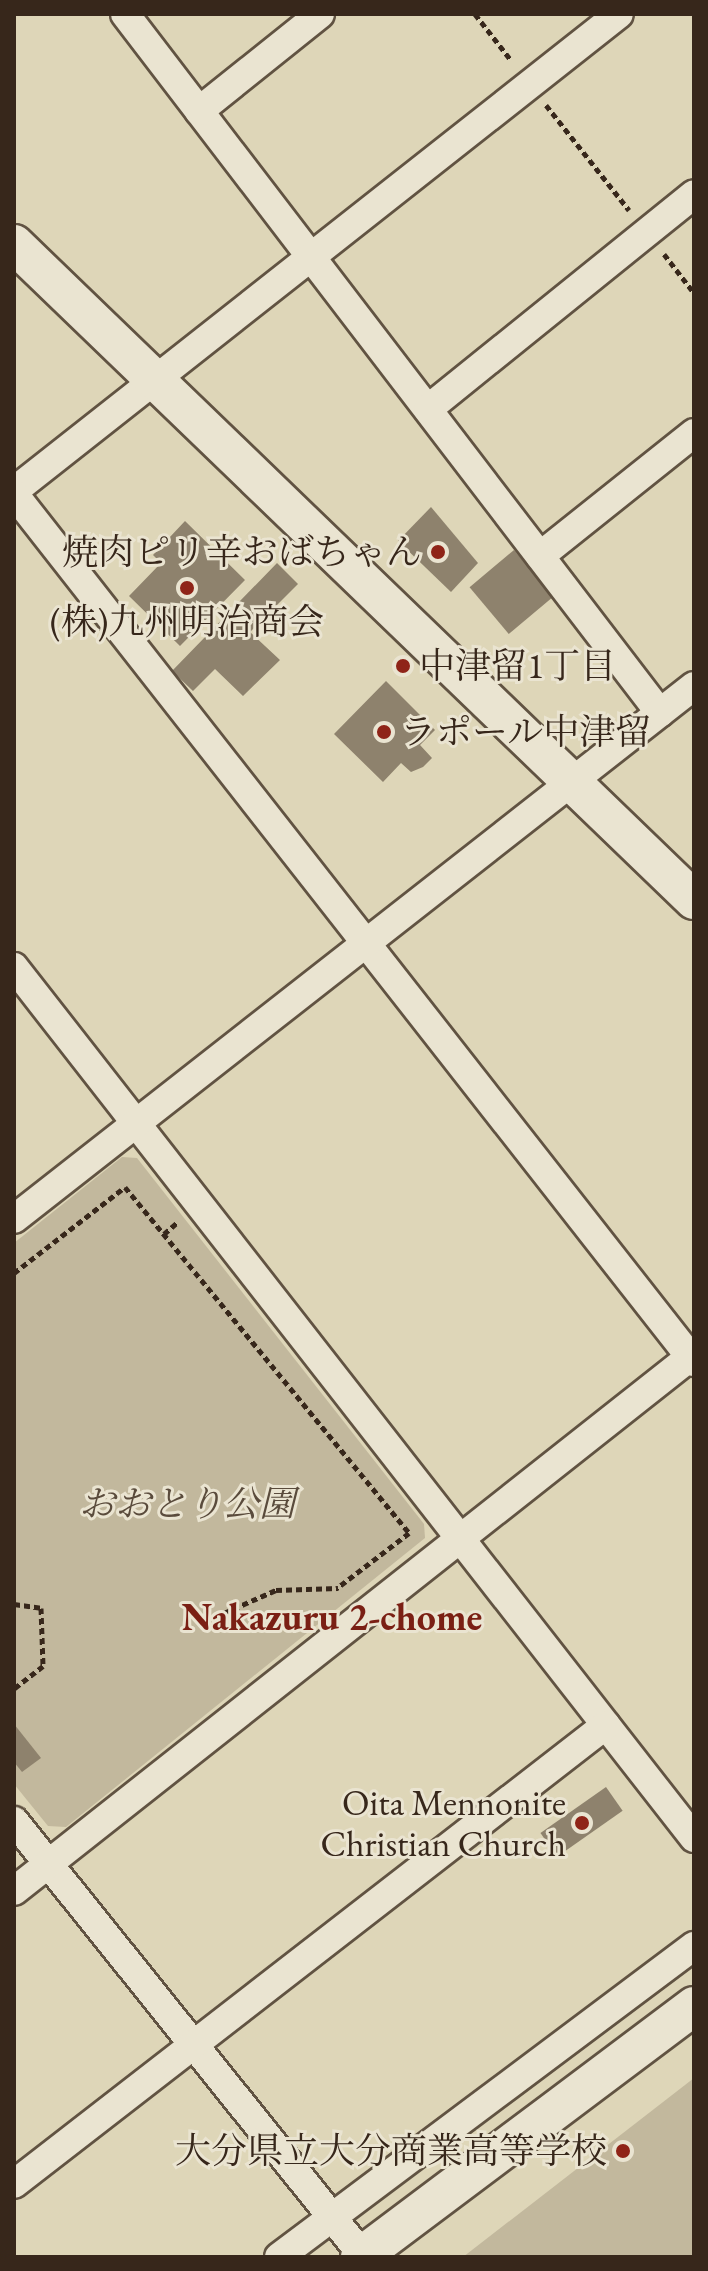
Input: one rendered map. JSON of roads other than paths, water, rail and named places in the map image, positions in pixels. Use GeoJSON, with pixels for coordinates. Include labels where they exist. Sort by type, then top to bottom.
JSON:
{"type":"FeatureCollection","features":[{"type":"Feature","properties":{"kind":"street"},"geometry":{"type":"LineString","coordinates":[[125,14],[660,713]]}},
{"type":"Feature","properties":{"kind":"street"},"geometry":{"type":"LineString","coordinates":[[199,111],[320,14]]}},
{"type":"Feature","properties":{"kind":"street"},"geometry":{"type":"LineString","coordinates":[[14,1891],[693,1358],[14,492],[619,14]]}},
{"type":"Feature","properties":{"kind":"street"},"geometry":{"type":"LineString","coordinates":[[428,409],[694,194]]}},
{"type":"Feature","properties":{"kind":"street"},"geometry":{"type":"LineString","coordinates":[[14,244],[694,900]]}},
{"type":"Feature","properties":{"kind":"street"},"geometry":{"type":"LineString","coordinates":[[540,556],[694,433]]}},
{"type":"Feature","properties":{"kind":"street"},"geometry":{"type":"LineString","coordinates":[[14,1219],[694,686]]}},
{"type":"Feature","properties":{"kind":"street"},"geometry":{"type":"LineString","coordinates":[[14,967],[694,1838]]}},
{"type":"Feature","properties":{"kind":"street"},"geometry":{"type":"LineString","coordinates":[[14,2184],[606,1725]]}},
{"type":"Feature","properties":{"kind":"street"},"geometry":{"type":"LineString","coordinates":[[14,1821],[362,2256],[694,2006]]}},
{"type":"Feature","properties":{"kind":"street"},"geometry":{"type":"LineString","coordinates":[[279,2257],[694,1946]]}},
{"type":"Feature","properties":{"kind":"place","name":"焼肉ピリ辛おばちゃん"},"geometry":{"type":"Point","coordinates":[438,552]}},
{"type":"Feature","properties":{"kind":"place","name":"(株)九州明治商会"},"geometry":{"type":"Point","coordinates":[187,588]}},
{"type":"Feature","properties":{"kind":"place","name":"中津留1丁目"},"geometry":{"type":"Point","coordinates":[403,666]}},
{"type":"Feature","properties":{"kind":"place","name":"ラポール中津留"},"geometry":{"type":"Point","coordinates":[384,732]}},
{"type":"Feature","properties":{"kind":"place","name":"Oita Mennonite Christian Church"},"geometry":{"type":"Point","coordinates":[582,1823]}},
{"type":"Feature","properties":{"kind":"place","name":"大分県立大分商業高等学校"},"geometry":{"type":"Point","coordinates":[623,2151]}},
{"type":"Feature","properties":{"kind":"district","name":"Nakazuru 2-chome"},"geometry":{"type":"Point","coordinates":[332,1617]}},
{"type":"Feature","properties":{"kind":"park label","name":"おおとり公園"},"geometry":{"type":"Point","coordinates":[187,1504]}}]}
